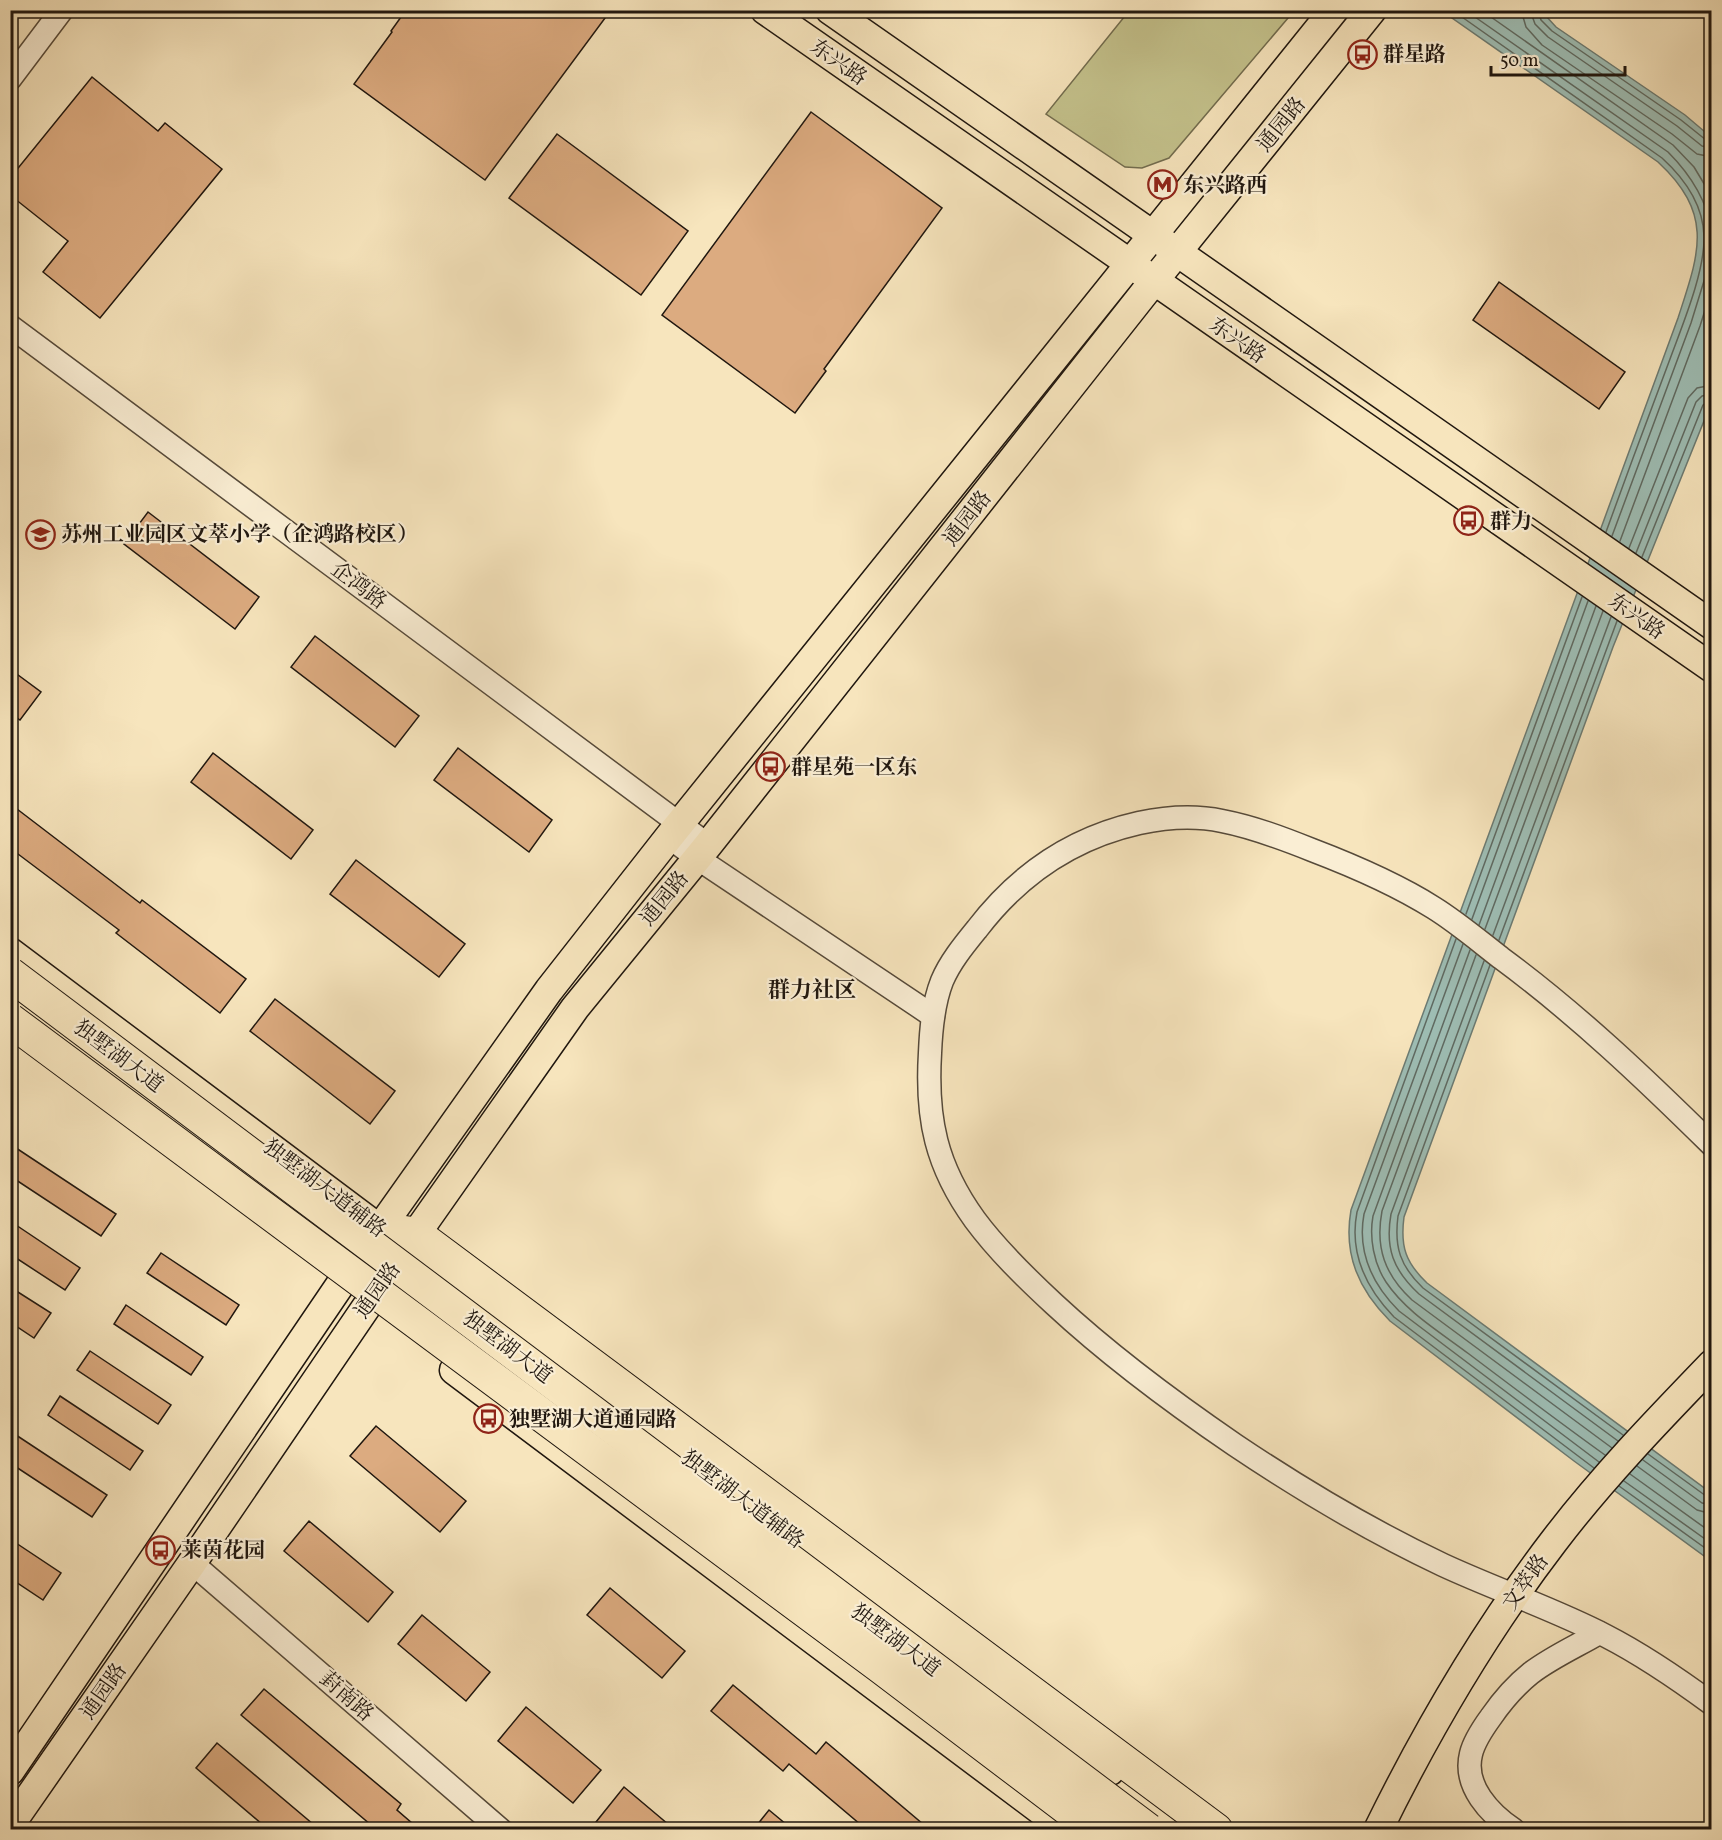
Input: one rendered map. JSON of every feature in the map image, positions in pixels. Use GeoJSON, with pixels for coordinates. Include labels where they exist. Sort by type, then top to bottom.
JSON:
{"type":"FeatureCollection","features":[{"type":"Feature","properties":{"kind":"highway","name":"独墅湖大道"},"geometry":{"type":"LineString","coordinates":[[10,974],[1148,1830]]}},
{"type":"Feature","properties":{"kind":"highway","name":"独墅湖大道"},"geometry":{"type":"LineString","coordinates":[[10,1020],[881,1667],[1096,1830]]}},
{"type":"Feature","properties":{"kind":"highway"},"geometry":{"type":"LineString","coordinates":[[371,1241],[411,1241],[669,1422],[710,1464],[1216,1830]]}},
{"type":"Feature","properties":{"kind":"highway"},"geometry":{"type":"LineString","coordinates":[[623,1410],[669,1422]]}},
{"type":"Feature","properties":{"kind":"main road","name":"东兴路"},"geometry":{"type":"LineString","coordinates":[[765,10],[1153,282],[1712,668]]}},
{"type":"Feature","properties":{"kind":"main road","name":"东兴路"},"geometry":{"type":"LineString","coordinates":[[830,10],[1712,625]]}},
{"type":"Feature","properties":{"kind":"main road","name":"通园路"},"geometry":{"type":"LineString","coordinates":[[10,1771],[340,1285],[549,990],[1334,10]]}},
{"type":"Feature","properties":{"kind":"main road","name":"通园路"},"geometry":{"type":"LineString","coordinates":[[10,1825],[192,1563],[389,1272],[575,1008],[702,852],[1153,282],[1372,10]]}},
{"type":"Feature","properties":{"kind":"main road","name":"独墅湖大道辅路"},"geometry":{"type":"LineString","coordinates":[[10,952],[371,1241],[389,1272],[643,1461],[710,1464]]}},
{"type":"Feature","properties":{"kind":"main road"},"geometry":{"type":"LineString","coordinates":[[10,1038],[1067,1830]]}},
{"type":"Feature","properties":{"kind":"main road","name":"独墅湖大道辅路"},"geometry":{"type":"LineString","coordinates":[[411,1241],[623,1410],[710,1464],[1189,1830]]}},
{"type":"Feature","properties":{"kind":"main road","name":"文萃路"},"geometry":{"type":"LineString","coordinates":[[1378,1830],[1435,1720],[1514,1596],[1554,1540],[1651,1427],[1712,1364]]}},
{"type":"Feature","properties":{"kind":"street"},"geometry":{"type":"LineString","coordinates":[[10,79],[62,10]]}},
{"type":"Feature","properties":{"kind":"street","name":"企鸿路"},"geometry":{"type":"LineString","coordinates":[[10,326],[702,852],[933,1016]]}},
{"type":"Feature","properties":{"kind":"street"},"geometry":{"type":"LineString","coordinates":[[1712,1145],[1555,999],[1449,918],[1406,892],[1353,865],[1275,836],[1207,818],[1160,819],[1110,830],[1084,840],[1044,863],[1016,886],[983,921],[949,967],[933,1016],[929,1073],[932,1125],[947,1174],[974,1219],[994,1244],[1080,1328],[1145,1381],[1264,1464],[1353,1519],[1392,1540],[1599,1633],[1664,1670],[1712,1704]]}},
{"type":"Feature","properties":{"kind":"street","name":"葑南路"},"geometry":{"type":"LineString","coordinates":[[192,1563],[501,1830]]}},
{"type":"Feature","properties":{"kind":"street"},"geometry":{"type":"LineString","coordinates":[[1514,1830],[1489,1810],[1477,1792],[1470,1769],[1472,1750],[1496,1709],[1523,1680],[1534,1671],[1599,1633]]}},
{"type":"Feature","properties":{"kind":"shaded area"},"geometry":{"type":"Polygon","coordinates":[[[1129,11],[1294,11],[1169,158],[1142,168],[1125,167],[1046,114],[1129,11]]]}},
{"type":"Feature","properties":{"kind":"water"},"geometry":{"type":"Polygon","coordinates":[[[1442,11],[1543,11],[1556,27],[1685,115],[1711,137],[1712,401],[1613,647],[1404,1217],[1404,1246],[1409,1261],[1427,1283],[1711,1493],[1711,1561],[1574,1461],[1390,1321],[1362,1284],[1356,1271],[1349,1242],[1351,1210],[1678,318],[1696,254],[1695,218],[1688,200],[1676,181],[1658,162],[1442,11]]]}},
{"type":"Feature","properties":{"kind":"building"},"geometry":{"type":"Polygon","coordinates":[[[406,10],[611,10],[485,180],[354,84],[406,10]]]}},
{"type":"Feature","properties":{"kind":"building"},"geometry":{"type":"Polygon","coordinates":[[[92,77],[158,131],[165,123],[222,169],[100,318],[43,272],[68,241],[10,195],[10,178],[92,77]]]}},
{"type":"Feature","properties":{"kind":"building"},"geometry":{"type":"Polygon","coordinates":[[[811,112],[942,208],[824,369],[826,371],[795,413],[662,315],[811,112]]]}},
{"type":"Feature","properties":{"kind":"building"},"geometry":{"type":"Polygon","coordinates":[[[557,134],[688,231],[641,295],[509,198],[557,134]]]}},
{"type":"Feature","properties":{"kind":"building"},"geometry":{"type":"Polygon","coordinates":[[[1499,282],[1625,372],[1599,409],[1473,320],[1499,282]]]}},
{"type":"Feature","properties":{"kind":"building"},"geometry":{"type":"Polygon","coordinates":[[[148,512],[259,597],[235,629],[124,544],[148,512]]]}},
{"type":"Feature","properties":{"kind":"building"},"geometry":{"type":"Polygon","coordinates":[[[315,636],[419,716],[395,747],[291,667],[315,636]]]}},
{"type":"Feature","properties":{"kind":"building"},"geometry":{"type":"Polygon","coordinates":[[[10,669],[41,692],[20,720],[10,713],[10,669]]]}},
{"type":"Feature","properties":{"kind":"building"},"geometry":{"type":"Polygon","coordinates":[[[458,748],[552,820],[529,852],[434,780],[458,748]]]}},
{"type":"Feature","properties":{"kind":"building"},"geometry":{"type":"Polygon","coordinates":[[[213,753],[313,830],[291,859],[191,782],[213,753]]]}},
{"type":"Feature","properties":{"kind":"building"},"geometry":{"type":"Polygon","coordinates":[[[17,809],[140,903],[142,900],[246,979],[220,1013],[116,933],[119,930],[10,848],[10,818],[17,809]]]}},
{"type":"Feature","properties":{"kind":"building"},"geometry":{"type":"Polygon","coordinates":[[[356,860],[465,944],[439,977],[330,894],[356,860]]]}},
{"type":"Feature","properties":{"kind":"building"},"geometry":{"type":"Polygon","coordinates":[[[275,999],[395,1091],[370,1124],[250,1031],[275,999]]]}},
{"type":"Feature","properties":{"kind":"building"},"geometry":{"type":"Polygon","coordinates":[[[10,1144],[116,1214],[101,1236],[10,1176],[10,1144]]]}},
{"type":"Feature","properties":{"kind":"building"},"geometry":{"type":"Polygon","coordinates":[[[10,1221],[80,1268],[65,1290],[10,1254],[10,1221]]]}},
{"type":"Feature","properties":{"kind":"building"},"geometry":{"type":"Polygon","coordinates":[[[161,1253],[239,1305],[226,1325],[147,1273],[161,1253]]]}},
{"type":"Feature","properties":{"kind":"building"},"geometry":{"type":"Polygon","coordinates":[[[10,1287],[51,1313],[34,1338],[10,1322],[10,1287]]]}},
{"type":"Feature","properties":{"kind":"building"},"geometry":{"type":"Polygon","coordinates":[[[126,1305],[203,1357],[191,1375],[114,1324],[126,1305]]]}},
{"type":"Feature","properties":{"kind":"building"},"geometry":{"type":"Polygon","coordinates":[[[90,1351],[171,1405],[158,1424],[77,1370],[90,1351]]]}},
{"type":"Feature","properties":{"kind":"building"},"geometry":{"type":"Polygon","coordinates":[[[60,1396],[143,1451],[130,1470],[48,1415],[60,1396]]]}},
{"type":"Feature","properties":{"kind":"building"},"geometry":{"type":"Polygon","coordinates":[[[376,1426],[466,1501],[440,1532],[350,1456],[376,1426]]]}},
{"type":"Feature","properties":{"kind":"building"},"geometry":{"type":"Polygon","coordinates":[[[16,1435],[107,1495],[92,1517],[10,1463],[10,1443],[16,1435]]]}},
{"type":"Feature","properties":{"kind":"building"},"geometry":{"type":"Polygon","coordinates":[[[309,1521],[393,1592],[368,1622],[284,1551],[309,1521]]]}},
{"type":"Feature","properties":{"kind":"building"},"geometry":{"type":"Polygon","coordinates":[[[10,1539],[61,1573],[43,1600],[10,1578],[10,1539]]]}},
{"type":"Feature","properties":{"kind":"building"},"geometry":{"type":"Polygon","coordinates":[[[610,1588],[685,1651],[662,1678],[587,1615],[610,1588]]]}},
{"type":"Feature","properties":{"kind":"building"},"geometry":{"type":"Polygon","coordinates":[[[422,1615],[490,1672],[466,1701],[398,1644],[422,1615]]]}},
{"type":"Feature","properties":{"kind":"building"},"geometry":{"type":"Polygon","coordinates":[[[733,1685],[816,1754],[826,1742],[930,1830],[867,1830],[789,1764],[783,1771],[711,1711],[733,1685]]]}},
{"type":"Feature","properties":{"kind":"building"},"geometry":{"type":"Polygon","coordinates":[[[264,1689],[401,1804],[397,1810],[420,1830],[377,1830],[241,1715],[264,1689]]]}},
{"type":"Feature","properties":{"kind":"building"},"geometry":{"type":"Polygon","coordinates":[[[526,1707],[601,1770],[573,1803],[498,1741],[526,1707]]]}},
{"type":"Feature","properties":{"kind":"building"},"geometry":{"type":"Polygon","coordinates":[[[217,1743],[320,1830],[269,1830],[196,1768],[217,1743]]]}},
{"type":"Feature","properties":{"kind":"building"},"geometry":{"type":"Polygon","coordinates":[[[624,1787],[675,1830],[605,1830],[596,1822],[624,1787]]]}},
{"type":"Feature","properties":{"kind":"building"},"geometry":{"type":"Polygon","coordinates":[[[769,1810],[793,1830],[753,1830],[769,1810]]]}},
{"type":"Feature","properties":{"kind":"place","name":"群星路"},"geometry":{"type":"Point","coordinates":[1362,54]}},
{"type":"Feature","properties":{"kind":"place","name":"东兴路西"},"geometry":{"type":"Point","coordinates":[1162,185]}},
{"type":"Feature","properties":{"kind":"place","name":"群力"},"geometry":{"type":"Point","coordinates":[1469,521]}},
{"type":"Feature","properties":{"kind":"place","name":"苏州工业园区文萃小学（企鸿路校区）"},"geometry":{"type":"Point","coordinates":[40,534]}},
{"type":"Feature","properties":{"kind":"place","name":"群星苑一区东"},"geometry":{"type":"Point","coordinates":[770,767]}},
{"type":"Feature","properties":{"kind":"place","name":"独墅湖大道通园路"},"geometry":{"type":"Point","coordinates":[488,1419]}},
{"type":"Feature","properties":{"kind":"place","name":"莱茵花园"},"geometry":{"type":"Point","coordinates":[160,1550]}},
{"type":"Feature","properties":{"kind":"district","name":"群力社区"},"geometry":{"type":"Point","coordinates":[812,989]}}]}
